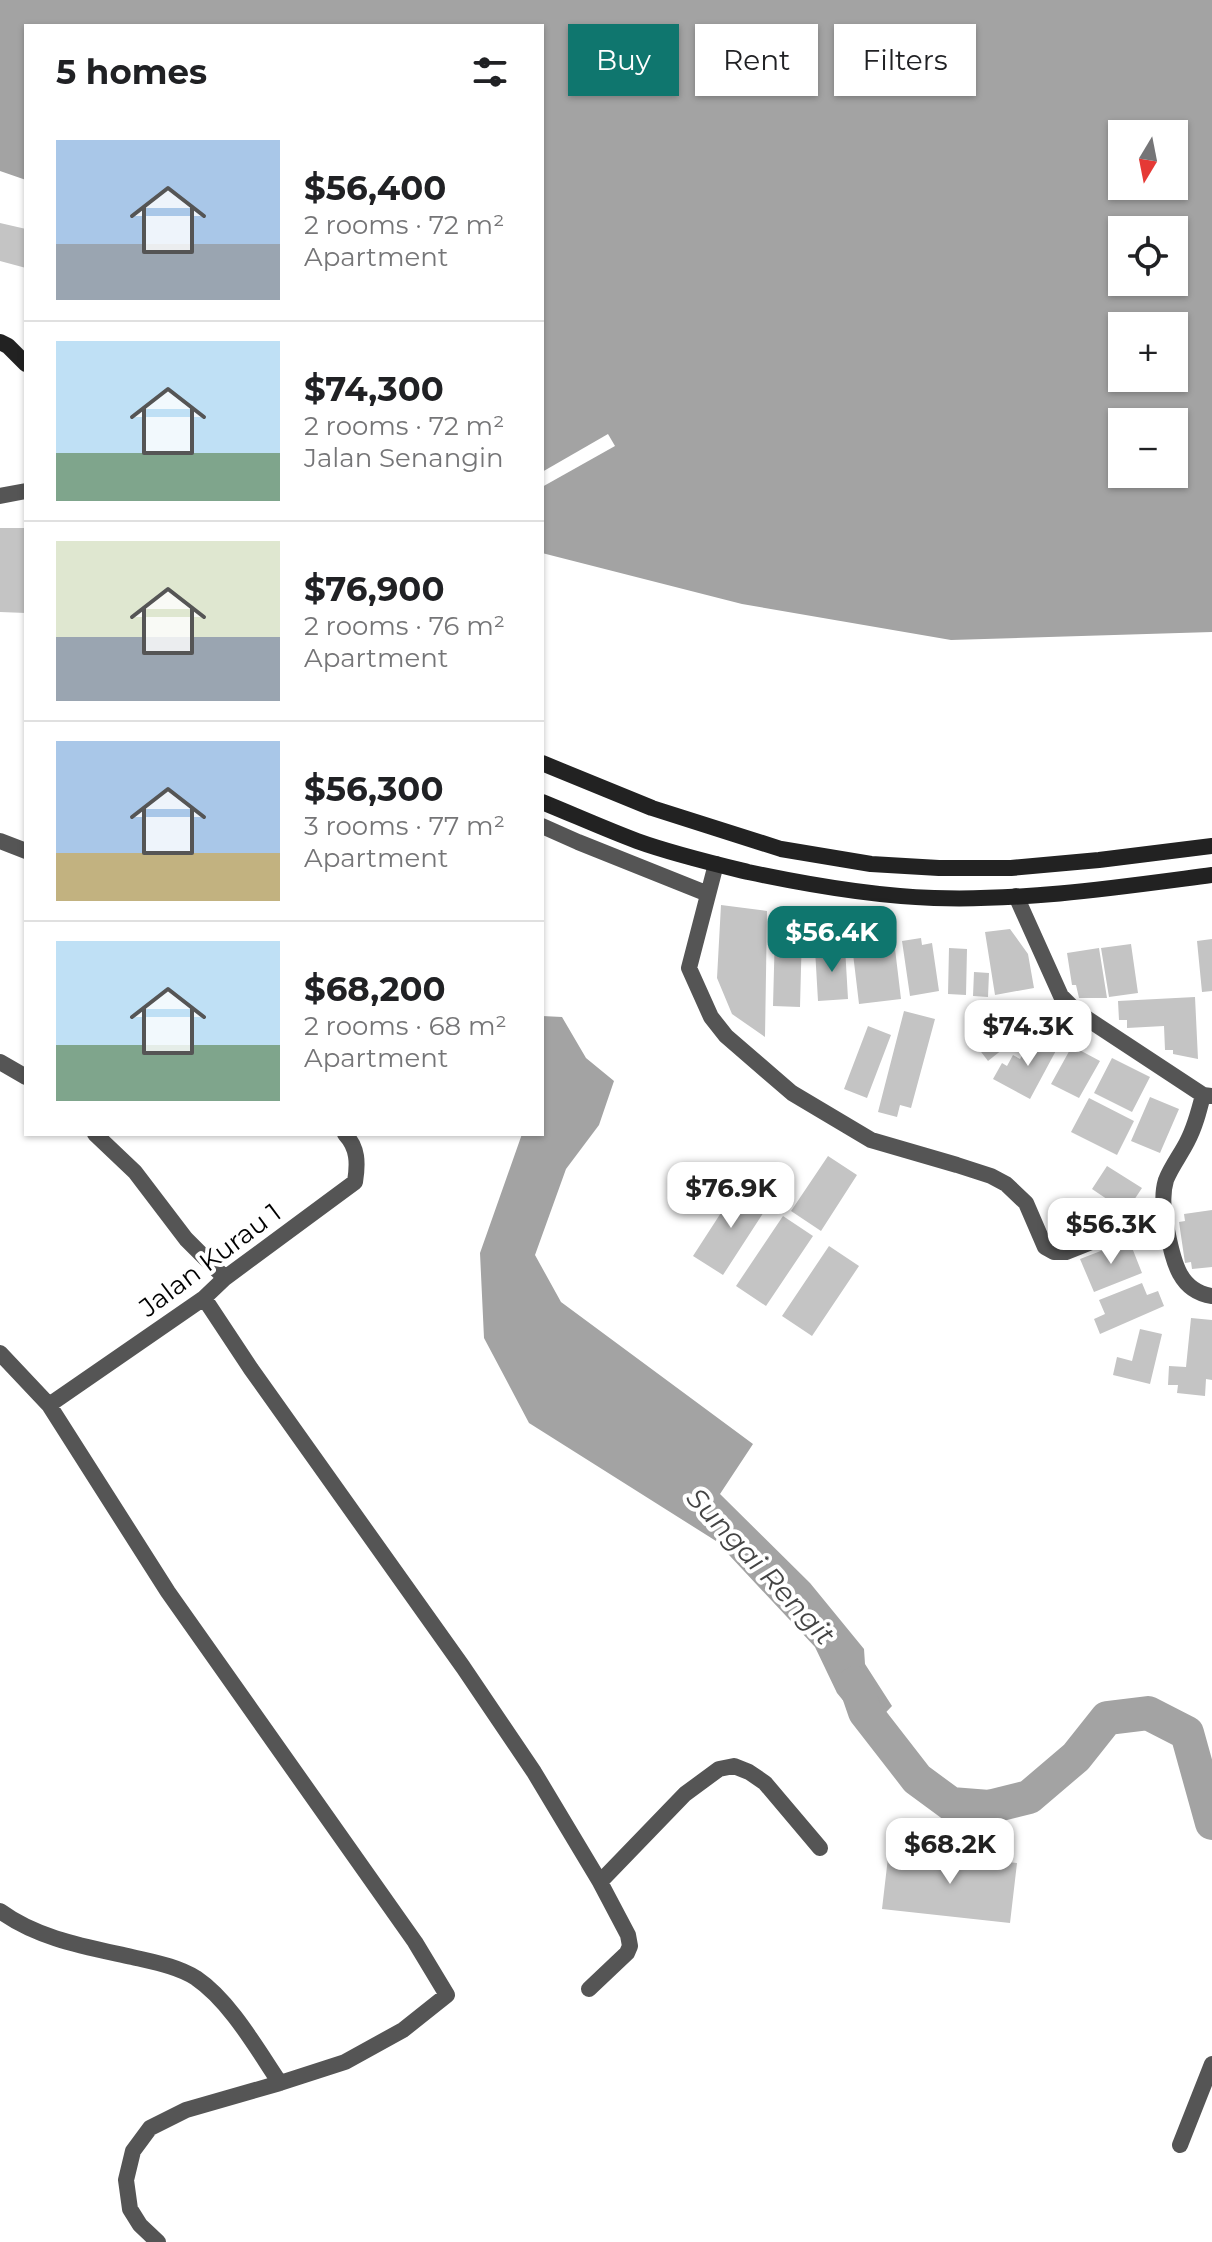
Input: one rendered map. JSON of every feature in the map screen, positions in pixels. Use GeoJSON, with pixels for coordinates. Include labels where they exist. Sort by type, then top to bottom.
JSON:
{"type":"FeatureCollection","features":[{"type":"Feature","properties":{"kind":"main road"},"geometry":{"type":"LineString","coordinates":[[0,342],[24,362]]}},
{"type":"Feature","properties":{"kind":"main road"},"geometry":{"type":"LineString","coordinates":[[544,764],[652,808],[781,849],[871,864],[1011,868],[1212,846]]}},
{"type":"Feature","properties":{"kind":"main road"},"geometry":{"type":"LineString","coordinates":[[544,803],[640,842],[716,864],[795,882],[865,893],[935,898],[1016,896],[1212,875]]}},
{"type":"Feature","properties":{"kind":"street"},"geometry":{"type":"LineString","coordinates":[[0,496],[24,491]]}},
{"type":"Feature","properties":{"kind":"street"},"geometry":{"type":"LineString","coordinates":[[544,827],[708,894]]}},
{"type":"Feature","properties":{"kind":"street"},"geometry":{"type":"LineString","coordinates":[[0,841],[24,850]]}},
{"type":"Feature","properties":{"kind":"street"},"geometry":{"type":"LineString","coordinates":[[716,864],[689,968],[711,1017],[726,1036],[792,1093],[871,1140],[991,1176],[1006,1184],[1026,1203],[1045,1247],[1054,1252],[1066,1252],[1164,1213]]}},
{"type":"Feature","properties":{"kind":"street"},"geometry":{"type":"LineString","coordinates":[[1016,896],[1061,996],[1077,1012],[1208,1095],[1167,1179],[1163,1197],[1174,1265],[1189,1286],[1212,1296]]}},
{"type":"Feature","properties":{"kind":"street"},"geometry":{"type":"LineString","coordinates":[[0,1062],[24,1076]]}},
{"type":"Feature","properties":{"kind":"street"},"geometry":{"type":"LineString","coordinates":[[97,1136],[135,1172],[186,1239],[225,1278]]}},
{"type":"Feature","properties":{"kind":"street","name":"Jalan Kurau 1"},"geometry":{"type":"LineString","coordinates":[[49,1405],[204,1298],[225,1278],[355,1182],[358,1161],[347,1136]]}},
{"type":"Feature","properties":{"kind":"street"},"geometry":{"type":"LineString","coordinates":[[204,1298],[463,1667],[534,1772],[600,1882],[628,1935],[630,1946],[627,1953],[589,1989]]}},
{"type":"Feature","properties":{"kind":"street"},"geometry":{"type":"LineString","coordinates":[[0,1353],[49,1405],[168,1592],[415,1942],[447,1995],[403,2030],[345,2062],[186,2110],[150,2128],[133,2151],[126,2180],[130,2209],[140,2225],[158,2242]]}},
{"type":"Feature","properties":{"kind":"street"},"geometry":{"type":"LineString","coordinates":[[600,1882],[685,1794],[719,1769],[734,1766],[765,1783],[820,1848]]}},
{"type":"Feature","properties":{"kind":"street"},"geometry":{"type":"LineString","coordinates":[[0,1911],[16,1923],[54,1938],[166,1965],[196,1979],[232,2012],[280,2083]]}},
{"type":"Feature","properties":{"kind":"street"},"geometry":{"type":"LineString","coordinates":[[1180,2145],[1212,2064]]}},
{"type":"Feature","properties":{"kind":"water"},"geometry":{"type":"Polygon","coordinates":[[[0,0],[1212,0],[1212,632],[951,640],[742,604],[544,554],[544,24],[24,24],[24,179],[0,171],[0,0]]]}},
{"type":"Feature","properties":{"kind":"water"},"geometry":{"type":"Polygon","coordinates":[[[544,1016],[562,1017],[586,1058],[614,1081],[599,1125],[566,1169],[535,1255],[561,1302],[753,1444],[720,1494],[810,1583],[864,1649],[865,1664],[892,1706],[868,1731],[837,1693],[815,1647],[716,1541],[529,1423],[484,1338],[480,1253],[521,1136],[544,1136],[544,1016]]]}},
{"type":"Feature","properties":{"kind":"pier"},"geometry":{"type":"Polygon","coordinates":[[[608,434],[615,446],[544,486],[544,471],[608,434]]]}},
{"type":"Feature","properties":{"kind":"building"},"geometry":{"type":"Polygon","coordinates":[[[0,223],[24,229],[24,267],[0,261],[0,223]]]}},
{"type":"Feature","properties":{"kind":"building"},"geometry":{"type":"Polygon","coordinates":[[[0,528],[24,528],[24,613],[0,612],[0,528]]]}},
{"type":"Feature","properties":{"kind":"building"},"geometry":{"type":"Polygon","coordinates":[[[721,905],[767,911],[765,1037],[732,1014],[717,978],[721,905]]]}},
{"type":"Feature","properties":{"kind":"building"},"geometry":{"type":"Polygon","coordinates":[[[1010,929],[1028,954],[1034,988],[995,995],[985,932],[1010,929]]]}},
{"type":"Feature","properties":{"kind":"building"},"geometry":{"type":"Polygon","coordinates":[[[775,931],[802,931],[800,1007],[773,1006],[775,931]]]}},
{"type":"Feature","properties":{"kind":"building"},"geometry":{"type":"Polygon","coordinates":[[[893,932],[901,999],[859,1004],[851,937],[893,932]]]}},
{"type":"Feature","properties":{"kind":"building"},"geometry":{"type":"Polygon","coordinates":[[[921,938],[922,945],[932,943],[939,991],[910,996],[902,941],[921,938]]]}},
{"type":"Feature","properties":{"kind":"building"},"geometry":{"type":"Polygon","coordinates":[[[1212,939],[1212,991],[1202,992],[1197,941],[1212,939]]]}},
{"type":"Feature","properties":{"kind":"building"},"geometry":{"type":"Polygon","coordinates":[[[1131,944],[1138,993],[1109,997],[1101,948],[1131,944]]]}},
{"type":"Feature","properties":{"kind":"building"},"geometry":{"type":"Polygon","coordinates":[[[845,947],[848,999],[818,1001],[815,949],[845,947]]]}},
{"type":"Feature","properties":{"kind":"building"},"geometry":{"type":"Polygon","coordinates":[[[949,948],[967,949],[966,995],[948,994],[949,948]]]}},
{"type":"Feature","properties":{"kind":"building"},"geometry":{"type":"Polygon","coordinates":[[[1099,948],[1107,998],[1079,998],[1076,985],[1072,985],[1067,953],[1099,948]]]}},
{"type":"Feature","properties":{"kind":"building"},"geometry":{"type":"Polygon","coordinates":[[[974,972],[989,973],[988,997],[973,996],[974,972]]]}},
{"type":"Feature","properties":{"kind":"building"},"geometry":{"type":"Polygon","coordinates":[[[1195,997],[1198,1059],[1165,1050],[1164,1026],[1127,1028],[1127,1020],[1119,1020],[1118,1001],[1195,997]]]}},
{"type":"Feature","properties":{"kind":"building"},"geometry":{"type":"Polygon","coordinates":[[[1020,1009],[1033,1025],[988,1061],[975,1044],[1020,1009]]]}},
{"type":"Feature","properties":{"kind":"building"},"geometry":{"type":"Polygon","coordinates":[[[904,1011],[935,1019],[911,1108],[900,1105],[897,1117],[878,1112],[904,1011]]]}},
{"type":"Feature","properties":{"kind":"building"},"geometry":{"type":"Polygon","coordinates":[[[868,1026],[891,1035],[867,1098],[844,1089],[868,1026]]]}},
{"type":"Feature","properties":{"kind":"building"},"geometry":{"type":"Polygon","coordinates":[[[1042,1035],[1059,1045],[1030,1099],[993,1079],[1002,1063],[1007,1066],[1013,1055],[1020,1059],[1029,1043],[1035,1047],[1042,1035]]]}},
{"type":"Feature","properties":{"kind":"building"},"geometry":{"type":"Polygon","coordinates":[[[1072,1046],[1100,1061],[1079,1098],[1051,1084],[1072,1046]]]}},
{"type":"Feature","properties":{"kind":"building"},"geometry":{"type":"Polygon","coordinates":[[[1112,1058],[1150,1077],[1132,1112],[1094,1093],[1112,1058]]]}},
{"type":"Feature","properties":{"kind":"building"},"geometry":{"type":"Polygon","coordinates":[[[1150,1097],[1179,1109],[1160,1153],[1131,1141],[1150,1097]]]}},
{"type":"Feature","properties":{"kind":"building"},"geometry":{"type":"Polygon","coordinates":[[[1089,1098],[1134,1121],[1117,1155],[1071,1132],[1089,1098]]]}},
{"type":"Feature","properties":{"kind":"building"},"geometry":{"type":"Polygon","coordinates":[[[828,1156],[857,1175],[821,1231],[791,1211],[828,1156]]]}},
{"type":"Feature","properties":{"kind":"building"},"geometry":{"type":"Polygon","coordinates":[[[1107,1166],[1142,1188],[1126,1212],[1092,1189],[1107,1166]]]}},
{"type":"Feature","properties":{"kind":"building"},"geometry":{"type":"Polygon","coordinates":[[[739,1185],[769,1204],[723,1275],[693,1256],[739,1185]]]}},
{"type":"Feature","properties":{"kind":"building"},"geometry":{"type":"Polygon","coordinates":[[[1080,1201],[1097,1212],[1083,1234],[1066,1224],[1080,1201]]]}},
{"type":"Feature","properties":{"kind":"building"},"geometry":{"type":"Polygon","coordinates":[[[1212,1210],[1212,1267],[1192,1269],[1191,1262],[1185,1263],[1179,1222],[1185,1221],[1184,1214],[1212,1210]]]}},
{"type":"Feature","properties":{"kind":"building"},"geometry":{"type":"Polygon","coordinates":[[[783,1216],[813,1236],[766,1306],[736,1286],[783,1216]]]}},
{"type":"Feature","properties":{"kind":"building"},"geometry":{"type":"Polygon","coordinates":[[[1129,1240],[1142,1273],[1094,1292],[1080,1259],[1129,1240]]]}},
{"type":"Feature","properties":{"kind":"building"},"geometry":{"type":"Polygon","coordinates":[[[829,1246],[859,1266],[812,1336],[782,1316],[829,1246]]]}},
{"type":"Feature","properties":{"kind":"building"},"geometry":{"type":"Polygon","coordinates":[[[1142,1283],[1147,1295],[1158,1291],[1164,1306],[1100,1334],[1094,1319],[1105,1314],[1099,1300],[1142,1283]]]}},
{"type":"Feature","properties":{"kind":"building"},"geometry":{"type":"Polygon","coordinates":[[[1191,1318],[1212,1320],[1212,1380],[1206,1379],[1205,1396],[1177,1393],[1178,1385],[1168,1385],[1169,1366],[1186,1367],[1191,1318]]]}},
{"type":"Feature","properties":{"kind":"building"},"geometry":{"type":"Polygon","coordinates":[[[1140,1329],[1162,1334],[1150,1384],[1113,1375],[1117,1357],[1132,1361],[1140,1329]]]}},
{"type":"Feature","properties":{"kind":"building"},"geometry":{"type":"Polygon","coordinates":[[[889,1849],[1017,1863],[1010,1923],[882,1909],[889,1849]]]}},
{"type":"Feature","properties":{"kind":"waterway","name":"Sungai Rengit"},"geometry":{"type":"LineString","coordinates":[[855,1683],[865,1712],[917,1779],[951,1804],[989,1807],[1029,1797],[1076,1757],[1107,1718],[1148,1713],[1187,1733],[1212,1823]]}}]}
